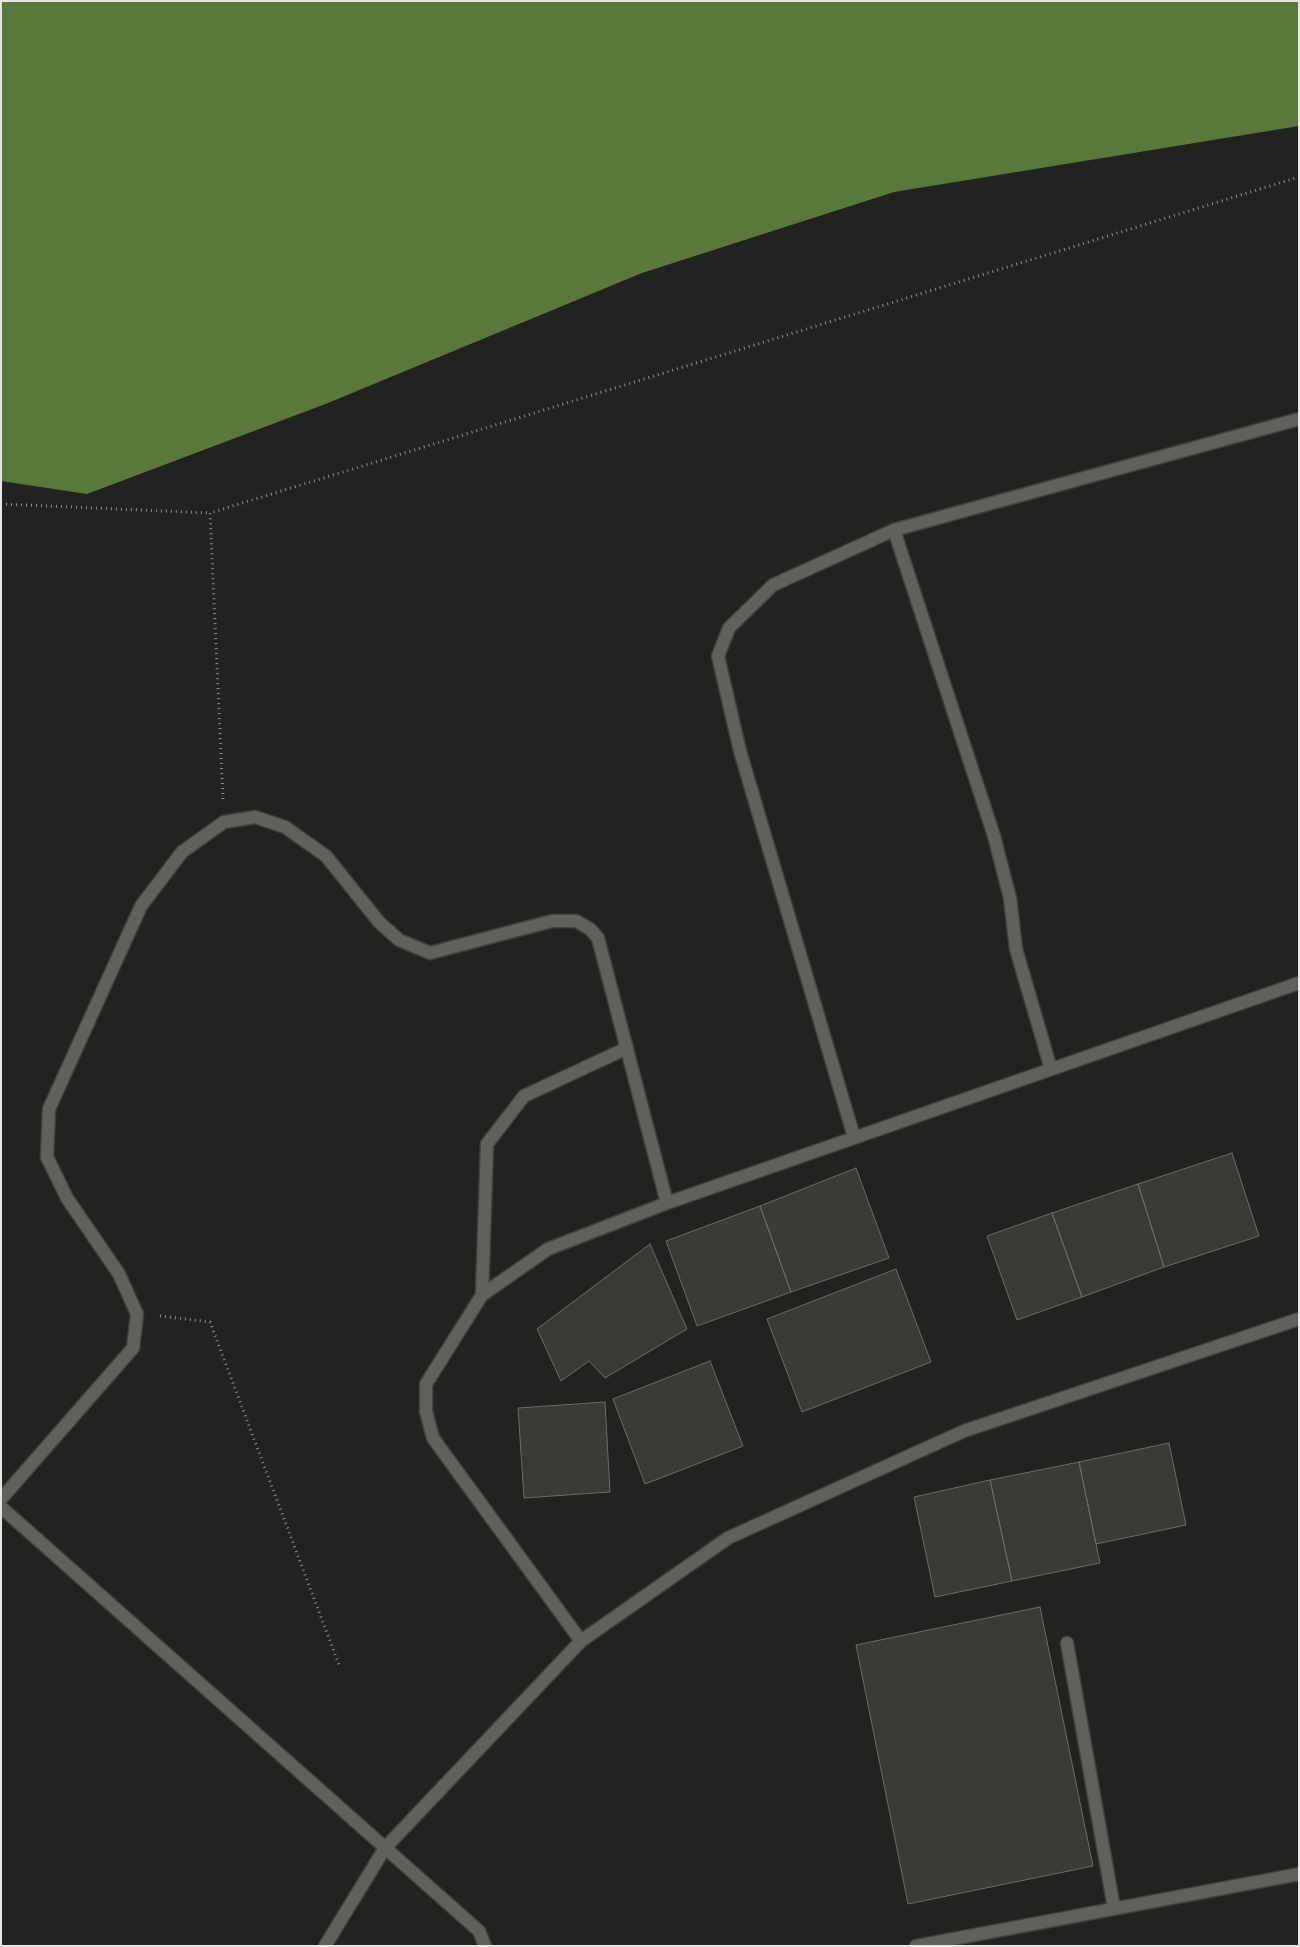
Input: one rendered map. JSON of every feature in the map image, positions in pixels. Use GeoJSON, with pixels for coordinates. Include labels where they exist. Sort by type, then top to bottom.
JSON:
{"type":"FeatureCollection","features":[{"type":"Feature","properties":{"kind":"street"},"geometry":{"type":"LineString","coordinates":[[854,1138],[740,751],[718,656],[728,628],[774,585],[894,530],[1299,419]]}},
{"type":"Feature","properties":{"kind":"street"},"geometry":{"type":"LineString","coordinates":[[894,530],[994,836],[1010,898],[1016,949],[1051,1069]]}},
{"type":"Feature","properties":{"kind":"street"},"geometry":{"type":"LineString","coordinates":[[1,1499],[132,1348],[137,1314],[119,1274],[67,1198],[48,1157],[49,1110],[140,906],[182,852],[224,822],[255,817],[285,827],[326,856],[379,922],[400,940],[430,954],[552,921],[576,921],[590,929],[598,938],[667,1203]]}},
{"type":"Feature","properties":{"kind":"street"},"geometry":{"type":"LineString","coordinates":[[582,1641],[433,1438],[426,1411],[426,1384],[482,1296],[548,1249],[667,1203],[1299,983]]}},
{"type":"Feature","properties":{"kind":"street"},"geometry":{"type":"LineString","coordinates":[[482,1296],[487,1144],[524,1096],[627,1048]]}},
{"type":"Feature","properties":{"kind":"street"},"geometry":{"type":"LineString","coordinates":[[326,1946],[385,1848],[582,1641],[728,1538],[964,1431],[1299,1319]]}},
{"type":"Feature","properties":{"kind":"street"},"geometry":{"type":"LineString","coordinates":[[1,1507],[479,1931],[485,1946]]}},
{"type":"Feature","properties":{"kind":"street"},"geometry":{"type":"LineString","coordinates":[[1067,1643],[1114,1908]]}},
{"type":"Feature","properties":{"kind":"street"},"geometry":{"type":"LineString","coordinates":[[916,1946],[1299,1874]]}},
{"type":"Feature","properties":{"kind":"path"},"geometry":{"type":"LineString","coordinates":[[1,504],[210,513],[1299,177]]}},
{"type":"Feature","properties":{"kind":"path"},"geometry":{"type":"LineString","coordinates":[[210,513],[224,822]]}},
{"type":"Feature","properties":{"kind":"path"},"geometry":{"type":"LineString","coordinates":[[137,1314],[210,1322],[340,1665]]}},
{"type":"Feature","properties":{"kind":"shaded area"},"geometry":{"type":"Polygon","coordinates":[[[1,1],[1299,1],[1299,126],[894,192],[642,273],[328,403],[87,494],[1,481],[1,1]]]}},
{"type":"Feature","properties":{"kind":"building"},"geometry":{"type":"Polygon","coordinates":[[[1232,1153],[1259,1236],[1164,1267],[1138,1184],[1232,1153]]]}},
{"type":"Feature","properties":{"kind":"building"},"geometry":{"type":"Polygon","coordinates":[[[856,1168],[889,1258],[791,1292],[760,1206],[856,1168]]]}},
{"type":"Feature","properties":{"kind":"building"},"geometry":{"type":"Polygon","coordinates":[[[1138,1184],[1164,1267],[1082,1297],[1052,1213],[1138,1184]]]}},
{"type":"Feature","properties":{"kind":"building"},"geometry":{"type":"Polygon","coordinates":[[[760,1206],[791,1292],[697,1326],[666,1241],[760,1206]]]}},
{"type":"Feature","properties":{"kind":"building"},"geometry":{"type":"Polygon","coordinates":[[[1052,1213],[1082,1297],[1017,1320],[987,1236],[1052,1213]]]}},
{"type":"Feature","properties":{"kind":"building"},"geometry":{"type":"Polygon","coordinates":[[[650,1244],[687,1329],[605,1378],[589,1361],[561,1381],[537,1329],[650,1244]]]}},
{"type":"Feature","properties":{"kind":"building"},"geometry":{"type":"Polygon","coordinates":[[[896,1269],[931,1362],[802,1412],[767,1319],[896,1269]]]}},
{"type":"Feature","properties":{"kind":"building"},"geometry":{"type":"Polygon","coordinates":[[[710,1361],[743,1446],[645,1484],[613,1399],[710,1361]]]}},
{"type":"Feature","properties":{"kind":"building"},"geometry":{"type":"Polygon","coordinates":[[[605,1402],[610,1492],[524,1498],[518,1408],[605,1402]]]}},
{"type":"Feature","properties":{"kind":"building"},"geometry":{"type":"Polygon","coordinates":[[[1169,1443],[1186,1525],[1096,1544],[1079,1462],[1169,1443]]]}},
{"type":"Feature","properties":{"kind":"building"},"geometry":{"type":"Polygon","coordinates":[[[1079,1462],[1100,1563],[1012,1581],[990,1480],[1079,1462]]]}},
{"type":"Feature","properties":{"kind":"building"},"geometry":{"type":"Polygon","coordinates":[[[990,1480],[1012,1581],[935,1597],[914,1497],[990,1480]]]}},
{"type":"Feature","properties":{"kind":"building"},"geometry":{"type":"Polygon","coordinates":[[[1040,1607],[1093,1866],[908,1904],[856,1645],[1040,1607]]]}}]}
